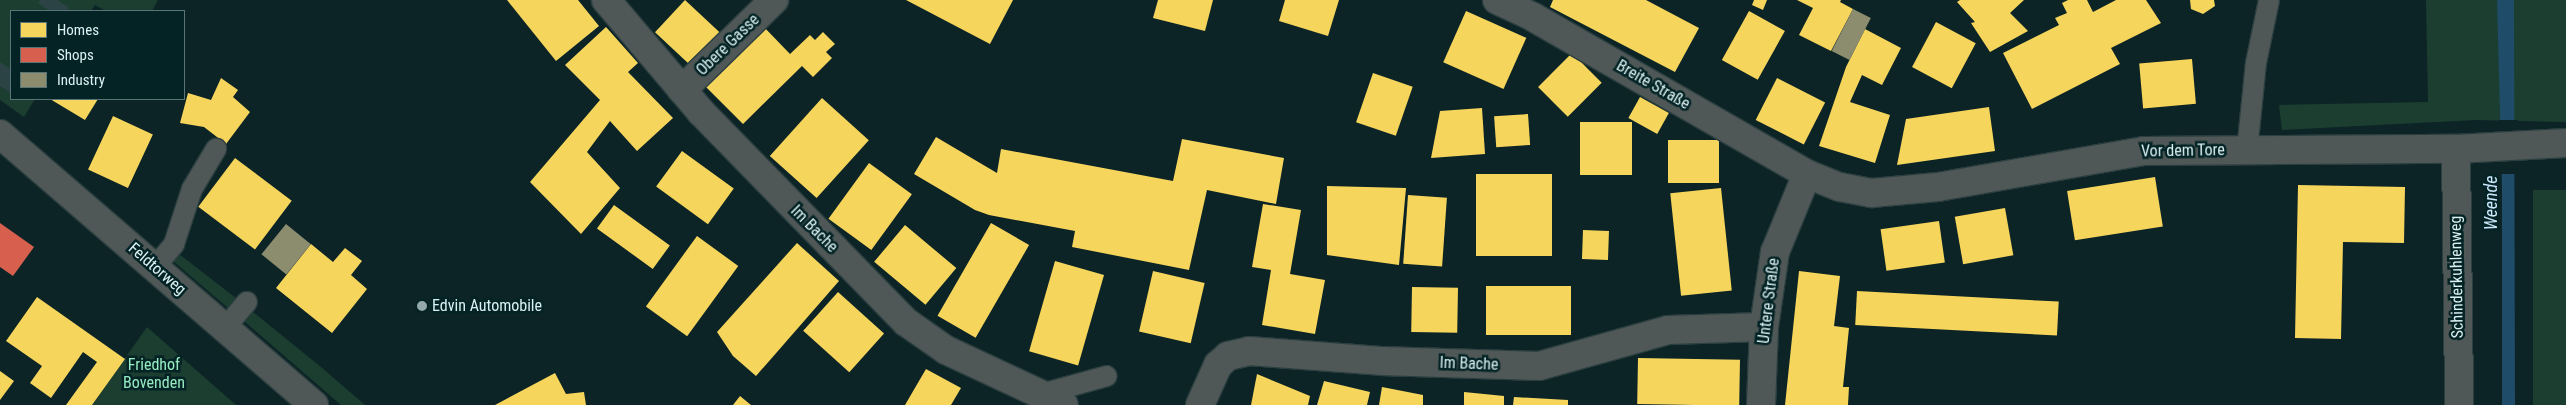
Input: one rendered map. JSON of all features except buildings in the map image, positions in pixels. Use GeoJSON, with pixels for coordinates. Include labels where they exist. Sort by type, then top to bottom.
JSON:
{"type":"FeatureCollection","features":[{"type":"Feature","properties":{"kind":"street","name":"Im Bache"},"geometry":{"type":"LineString","coordinates":[[606,0],[682,90],[767,182],[922,336],[1053,400]]}},
{"type":"Feature","properties":{"kind":"street","name":"Obere Gasse"},"geometry":{"type":"LineString","coordinates":[[682,90],[774,0]]}},
{"type":"Feature","properties":{"kind":"street","name":"Breite Straße"},"geometry":{"type":"LineString","coordinates":[[1505,1],[1807,174]]}},
{"type":"Feature","properties":{"kind":"street","name":"Feldtorweg"},"geometry":{"type":"LineString","coordinates":[[1,137],[156,267],[314,405]]}},
{"type":"Feature","properties":{"kind":"street","name":"Vor dem Tore"},"geometry":{"type":"LineString","coordinates":[[1807,174],[1840,187],[1872,193],[1898,193],[2124,154],[2164,150],[2247,151],[2537,147],[2566,143]]}},
{"type":"Feature","properties":{"kind":"street","name":"Schinderkuhlenweg"},"geometry":{"type":"LineString","coordinates":[[2459,405],[2468,148]]}},
{"type":"Feature","properties":{"kind":"street","name":"Untere Straße"},"geometry":{"type":"LineString","coordinates":[[1761,405],[1764,327],[1775,252],[1807,174]]}},
{"type":"Feature","properties":{"kind":"street","name":"Im Bache"},"geometry":{"type":"LineString","coordinates":[[1200,405],[1218,366],[1228,356],[1249,351],[1381,361],[1538,366],[1668,330],[1764,327]]}},
{"type":"Feature","properties":{"kind":"lane"},"geometry":{"type":"LineString","coordinates":[[2247,151],[2256,62],[2269,0]]}},
{"type":"Feature","properties":{"kind":"lane"},"geometry":{"type":"LineString","coordinates":[[156,267],[174,244],[192,189],[216,149]]}},
{"type":"Feature","properties":{"kind":"lane"},"geometry":{"type":"LineString","coordinates":[[225,328],[247,302]]}},
{"type":"Feature","properties":{"kind":"lane"},"geometry":{"type":"LineString","coordinates":[[1053,400],[1107,376]]}},
{"type":"Feature","properties":{"kind":"green space"},"geometry":{"type":"Polygon","coordinates":[[[0,0],[158,0],[153,10],[104,10],[95,5],[92,10],[10,10],[10,100],[34,100],[24,117],[0,100],[0,0]]]}},
{"type":"Feature","properties":{"kind":"green space"},"geometry":{"type":"Polygon","coordinates":[[[2426,0],[2566,0],[2566,122],[2476,120],[2282,130],[2279,105],[2428,102],[2426,0]]]}},
{"type":"Feature","properties":{"kind":"green space"},"geometry":{"type":"Polygon","coordinates":[[[2533,190],[2566,190],[2566,405],[2533,405],[2533,190]]]}},
{"type":"Feature","properties":{"kind":"green space"},"geometry":{"type":"Polygon","coordinates":[[[179,254],[236,298],[228,308],[173,261],[179,254]]]}},
{"type":"Feature","properties":{"kind":"green space"},"geometry":{"type":"Polygon","coordinates":[[[253,312],[365,405],[341,405],[245,322],[253,312]]]}},
{"type":"Feature","properties":{"kind":"green space","name":"Friedhof Bovenden"},"geometry":{"type":"Polygon","coordinates":[[[147,327],[236,405],[92,405],[147,327]]]}},
{"type":"Feature","properties":{"kind":"water"},"geometry":{"type":"Polygon","coordinates":[[[2497,0],[2514,0],[2515,405],[2502,405],[2502,189],[2497,0]]]}},
{"type":"Feature","properties":{"kind":"pier"},"geometry":{"type":"Polygon","coordinates":[[[2498,120],[2518,120],[2518,174],[2498,174],[2498,120]]]}},
{"type":"Feature","properties":{"kind":"tunnel"},"geometry":{"type":"LineString","coordinates":[[51,10],[57,0]]}},
{"type":"Feature","properties":{"kind":"tunnel"},"geometry":{"type":"LineString","coordinates":[[0,86],[10,71]]}},
{"type":"Feature","properties":{"kind":"place","name":"Edvin Automobile"},"geometry":{"type":"Point","coordinates":[422,306]}},
{"type":"Feature","properties":{"kind":"water label","name":"Weende"},"geometry":{"type":"Point","coordinates":[2491,203]}}]}
